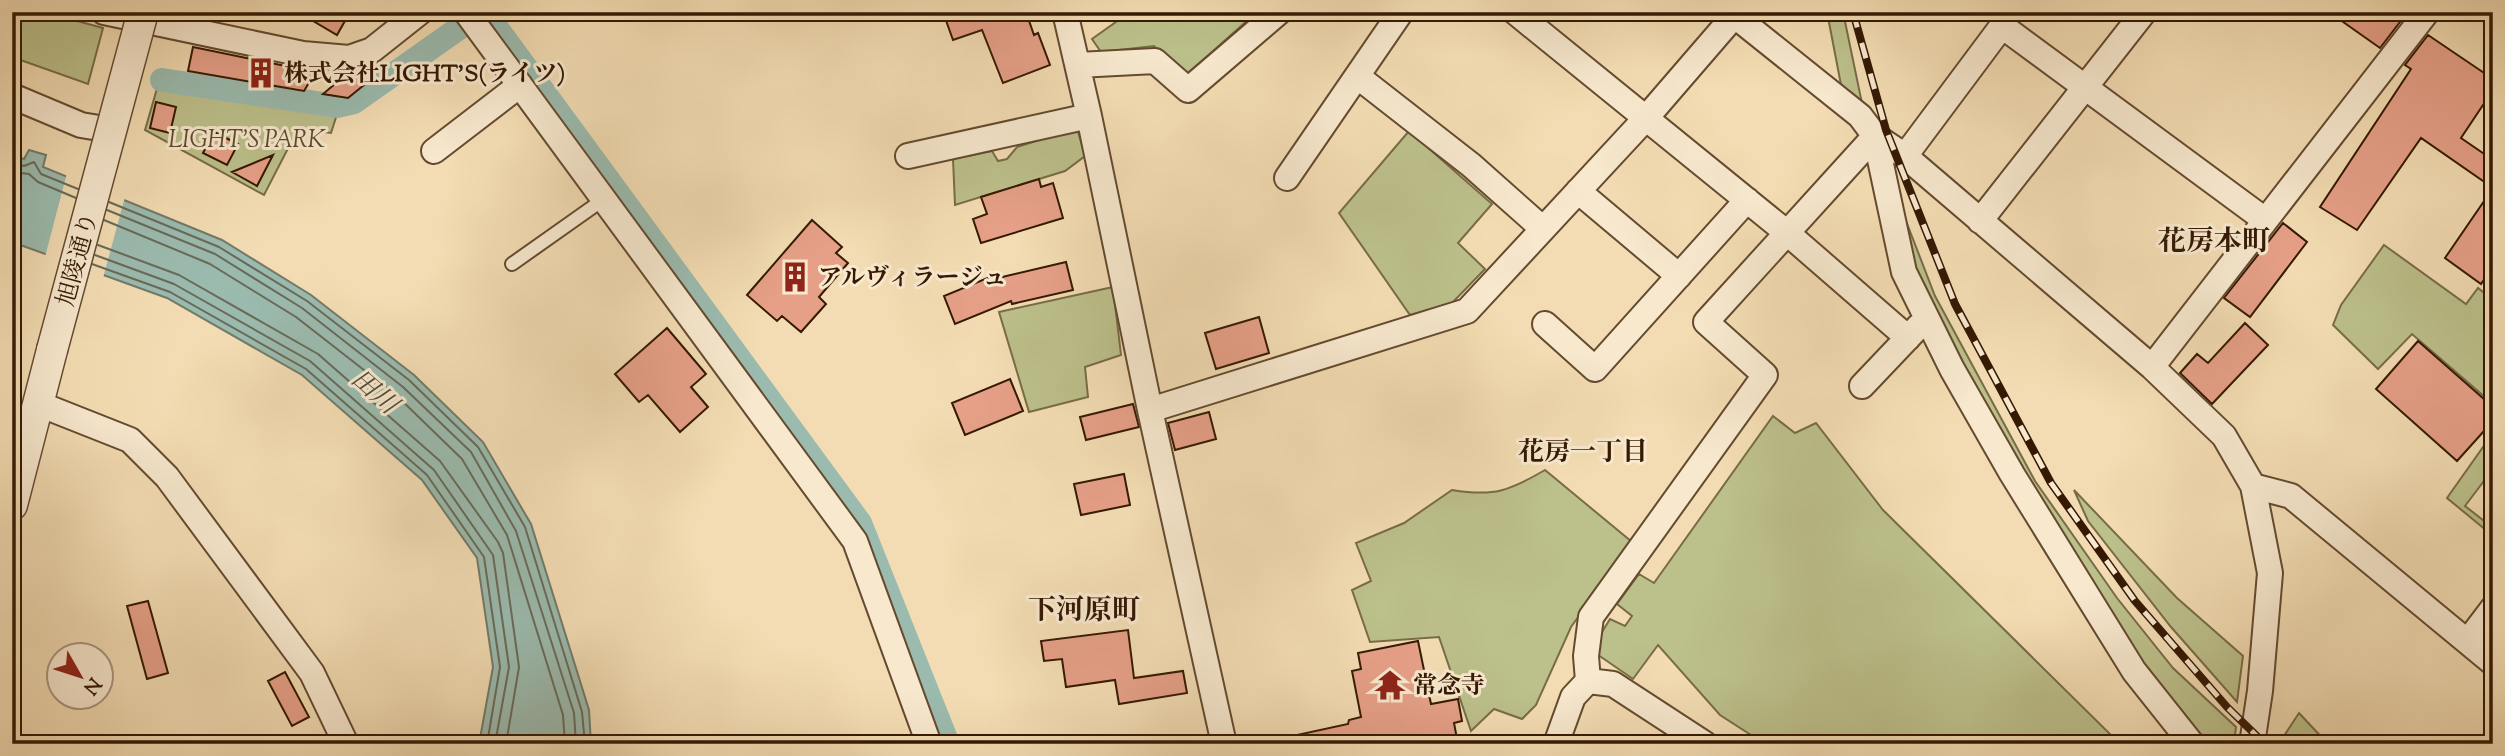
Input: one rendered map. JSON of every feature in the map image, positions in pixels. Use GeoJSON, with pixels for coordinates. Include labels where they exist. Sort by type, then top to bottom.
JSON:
{"type":"FeatureCollection","features":[{"type":"Feature","properties":{"kind":"street"},"geometry":{"type":"LineString","coordinates":[[104,12],[303,54],[349,58],[372,50],[420,12]]}},
{"type":"Feature","properties":{"kind":"street","name":"旭陵通り"},"geometry":{"type":"LineString","coordinates":[[12,505],[19,454],[39,404],[143,12]]}},
{"type":"Feature","properties":{"kind":"street"},"geometry":{"type":"LineString","coordinates":[[466,12],[855,541],[929,744]]}},
{"type":"Feature","properties":{"kind":"street"},"geometry":{"type":"LineString","coordinates":[[1065,12],[1224,744]]}},
{"type":"Feature","properties":{"kind":"street"},"geometry":{"type":"LineString","coordinates":[[1077,65],[1155,61],[1188,90],[1279,12]]}},
{"type":"Feature","properties":{"kind":"street"},"geometry":{"type":"LineString","coordinates":[[1287,178],[1401,12]]}},
{"type":"Feature","properties":{"kind":"street"},"geometry":{"type":"LineString","coordinates":[[1515,12],[1786,232],[1908,338]]}},
{"type":"Feature","properties":{"kind":"street"},"geometry":{"type":"LineString","coordinates":[[1980,221],[2144,12]]}},
{"type":"Feature","properties":{"kind":"street"},"geometry":{"type":"LineString","coordinates":[[2152,367],[2427,12]]}},
{"type":"Feature","properties":{"kind":"street"},"geometry":{"type":"LineString","coordinates":[[1150,410],[1467,311],[1646,118],[1732,14],[1860,116],[1875,136],[1905,156],[2152,367],[2224,436],[2253,486],[2270,573],[2260,691],[2252,744]]}},
{"type":"Feature","properties":{"kind":"street"},"geometry":{"type":"LineString","coordinates":[[1905,156],[2002,26],[2265,220]]}},
{"type":"Feature","properties":{"kind":"street"},"geometry":{"type":"LineString","coordinates":[[1357,76],[1471,165],[1543,229]]}},
{"type":"Feature","properties":{"kind":"street"},"geometry":{"type":"LineString","coordinates":[[434,151],[520,85]]}},
{"type":"Feature","properties":{"kind":"street"},"geometry":{"type":"LineString","coordinates":[[12,96],[80,125],[111,130]]}},
{"type":"Feature","properties":{"kind":"street"},"geometry":{"type":"LineString","coordinates":[[908,156],[1089,116]]}},
{"type":"Feature","properties":{"kind":"street"},"geometry":{"type":"LineString","coordinates":[[1556,744],[1573,697],[1588,681],[1586,656],[1591,617],[1765,375],[1706,322],[1875,136]]}},
{"type":"Feature","properties":{"kind":"street"},"geometry":{"type":"LineString","coordinates":[[1875,136],[1904,272],[1952,369],[2134,671],[2192,744]]}},
{"type":"Feature","properties":{"kind":"street"},"geometry":{"type":"LineString","coordinates":[[1578,191],[1679,276]]}},
{"type":"Feature","properties":{"kind":"street"},"geometry":{"type":"LineString","coordinates":[[1545,324],[1595,369],[1747,200]]}},
{"type":"Feature","properties":{"kind":"street"},"geometry":{"type":"LineString","coordinates":[[1862,386],[1927,318]]}},
{"type":"Feature","properties":{"kind":"street"},"geometry":{"type":"LineString","coordinates":[[39,404],[130,440],[167,477],[312,673],[346,744]]}},
{"type":"Feature","properties":{"kind":"street"},"geometry":{"type":"LineString","coordinates":[[2253,486],[2291,496],[2493,663]]}},
{"type":"Feature","properties":{"kind":"street"},"geometry":{"type":"LineString","coordinates":[[2468,641],[2493,608]]}},
{"type":"Feature","properties":{"kind":"street"},"geometry":{"type":"LineString","coordinates":[[1588,681],[1613,684],[1705,744]]}},
{"type":"Feature","properties":{"kind":"lane"},"geometry":{"type":"LineString","coordinates":[[512,264],[604,199]]}},
{"type":"Feature","properties":{"kind":"green space"},"geometry":{"type":"Polygon","coordinates":[[[12,12],[44,12],[103,28],[88,84],[12,57],[12,12]]]}},
{"type":"Feature","properties":{"kind":"green space"},"geometry":{"type":"Polygon","coordinates":[[[1130,12],[1244,12],[1249,19],[1185,76],[1154,46],[1101,52],[1092,39],[1130,12]]]}},
{"type":"Feature","properties":{"kind":"green space"},"geometry":{"type":"Polygon","coordinates":[[[1827,12],[1843,12],[1863,108],[1842,90],[1827,12]]]}},
{"type":"Feature","properties":{"kind":"green space","name":"LIGHT'S PARK"},"geometry":{"type":"Polygon","coordinates":[[[158,85],[338,111],[331,133],[298,129],[264,195],[145,130],[158,85]]]}},
{"type":"Feature","properties":{"kind":"green space"},"geometry":{"type":"Polygon","coordinates":[[[1077,128],[1085,156],[1065,171],[955,205],[953,159],[992,151],[998,161],[1007,159],[1017,147],[1077,128]]]}},
{"type":"Feature","properties":{"kind":"green space"},"geometry":{"type":"Polygon","coordinates":[[[1409,131],[1492,204],[1458,243],[1485,269],[1452,303],[1410,315],[1339,213],[1409,131]]]}},
{"type":"Feature","properties":{"kind":"green space"},"geometry":{"type":"Polygon","coordinates":[[[1894,190],[1935,296],[2035,481],[2117,598],[2173,668],[2236,727],[2234,744],[2199,744],[2140,668],[2014,465],[1911,265],[1894,190]]]}},
{"type":"Feature","properties":{"kind":"green space"},"geometry":{"type":"Polygon","coordinates":[[[2384,245],[2466,304],[2478,288],[2493,300],[2493,404],[2412,334],[2378,369],[2333,325],[2341,305],[2384,245]]]}},
{"type":"Feature","properties":{"kind":"green space"},"geometry":{"type":"Polygon","coordinates":[[[1113,287],[1121,355],[1085,367],[1088,397],[1029,412],[999,312],[1113,287]]]}},
{"type":"Feature","properties":{"kind":"green space"},"geometry":{"type":"Polygon","coordinates":[[[1773,416],[1795,433],[1816,423],[1883,510],[2111,735],[2104,744],[1765,744],[1720,715],[1658,645],[1633,679],[1591,650],[1610,619],[1625,626],[1632,616],[1617,604],[1639,574],[1654,583],[1773,416]]]}},
{"type":"Feature","properties":{"kind":"green space"},"geometry":{"type":"Polygon","coordinates":[[[2493,433],[2493,469],[2465,506],[2493,528],[2493,536],[2447,498],[2493,433]]]}},
{"type":"Feature","properties":{"kind":"green space"},"geometry":{"type":"Polygon","coordinates":[[[1545,470],[1632,542],[1571,627],[1536,705],[1522,719],[1494,709],[1471,731],[1439,637],[1370,642],[1352,590],[1371,581],[1356,543],[1404,523],[1452,490],[1479,493],[1501,490],[1545,470]]]}},
{"type":"Feature","properties":{"kind":"green space"},"geometry":{"type":"Polygon","coordinates":[[[2074,490],[2177,598],[2243,656],[2237,702],[2171,627],[2088,521],[2074,490]]]}},
{"type":"Feature","properties":{"kind":"green space"},"geometry":{"type":"Polygon","coordinates":[[[2299,713],[2328,744],[2280,742],[2299,713]]]}},
{"type":"Feature","properties":{"kind":"water","name":"田川"},"geometry":{"type":"Polygon","coordinates":[[[29,150],[46,155],[43,167],[222,240],[311,295],[414,375],[483,442],[531,524],[589,710],[591,744],[479,744],[493,667],[477,558],[422,480],[302,375],[167,298],[12,242],[12,155],[24,159],[29,150]]]}},
{"type":"Feature","properties":{"kind":"pier"},"geometry":{"type":"Polygon","coordinates":[[[67,173],[125,197],[103,278],[45,257],[67,173]]]}},
{"type":"Feature","properties":{"kind":"building"},"geometry":{"type":"Polygon","coordinates":[[[298,12],[350,12],[337,35],[298,12]]]}},
{"type":"Feature","properties":{"kind":"building"},"geometry":{"type":"Polygon","coordinates":[[[943,12],[1026,12],[1034,35],[1038,33],[1050,65],[1003,83],[982,30],[953,40],[943,12]]]}},
{"type":"Feature","properties":{"kind":"building"},"geometry":{"type":"Polygon","coordinates":[[[2329,12],[2395,12],[2403,18],[2380,48],[2329,12]]]}},
{"type":"Feature","properties":{"kind":"building"},"geometry":{"type":"Polygon","coordinates":[[[2428,35],[2493,79],[2493,90],[2461,138],[2493,160],[2493,188],[2421,138],[2357,230],[2320,207],[2411,69],[2405,65],[2428,35]]]}},
{"type":"Feature","properties":{"kind":"building","name":"株式会社LIGHT'S(ライツ)"},"geometry":{"type":"Polygon","coordinates":[[[193,47],[316,71],[304,91],[188,71],[193,47]]]}},
{"type":"Feature","properties":{"kind":"building"},"geometry":{"type":"Polygon","coordinates":[[[354,72],[364,85],[348,98],[323,94],[348,73],[354,72]]]}},
{"type":"Feature","properties":{"kind":"building"},"geometry":{"type":"Polygon","coordinates":[[[156,102],[176,107],[170,133],[150,128],[156,102]]]}},
{"type":"Feature","properties":{"kind":"building"},"geometry":{"type":"Polygon","coordinates":[[[214,132],[238,144],[227,165],[203,153],[214,132]]]}},
{"type":"Feature","properties":{"kind":"building"},"geometry":{"type":"Polygon","coordinates":[[[273,155],[257,186],[232,172],[273,155]]]}},
{"type":"Feature","properties":{"kind":"building"},"geometry":{"type":"Polygon","coordinates":[[[1039,179],[1041,187],[1053,183],[1063,218],[981,243],[973,219],[987,214],[981,197],[1039,179]]]}},
{"type":"Feature","properties":{"kind":"building"},"geometry":{"type":"Polygon","coordinates":[[[2493,188],[2493,266],[2481,284],[2445,258],[2493,188]]]}},
{"type":"Feature","properties":{"kind":"building","name":"アルヴィラージュ"},"geometry":{"type":"Polygon","coordinates":[[[812,220],[842,247],[836,253],[848,263],[819,297],[826,304],[801,332],[782,316],[777,321],[747,295],[812,220]]]}},
{"type":"Feature","properties":{"kind":"building"},"geometry":{"type":"Polygon","coordinates":[[[2283,223],[2307,242],[2250,317],[2224,298],[2283,223]]]}},
{"type":"Feature","properties":{"kind":"building"},"geometry":{"type":"Polygon","coordinates":[[[1066,262],[1073,290],[1012,304],[1011,301],[955,324],[944,296],[997,274],[998,278],[1066,262]]]}},
{"type":"Feature","properties":{"kind":"building"},"geometry":{"type":"Polygon","coordinates":[[[1259,317],[1269,353],[1216,369],[1205,333],[1259,317]]]}},
{"type":"Feature","properties":{"kind":"building"},"geometry":{"type":"Polygon","coordinates":[[[2245,323],[2268,345],[2212,404],[2180,373],[2197,354],[2208,363],[2245,323]]]}},
{"type":"Feature","properties":{"kind":"building"},"geometry":{"type":"Polygon","coordinates":[[[667,328],[706,374],[691,387],[708,407],[680,432],[648,395],[639,402],[615,374],[667,328]]]}},
{"type":"Feature","properties":{"kind":"building"},"geometry":{"type":"Polygon","coordinates":[[[2418,341],[2493,407],[2493,421],[2457,461],[2376,389],[2418,341]]]}},
{"type":"Feature","properties":{"kind":"building"},"geometry":{"type":"Polygon","coordinates":[[[1010,379],[1023,411],[965,435],[952,403],[1010,379]]]}},
{"type":"Feature","properties":{"kind":"building"},"geometry":{"type":"Polygon","coordinates":[[[1133,404],[1139,427],[1086,440],[1080,417],[1133,404]]]}},
{"type":"Feature","properties":{"kind":"building"},"geometry":{"type":"Polygon","coordinates":[[[1209,412],[1216,439],[1175,450],[1168,423],[1209,412]]]}},
{"type":"Feature","properties":{"kind":"building"},"geometry":{"type":"Polygon","coordinates":[[[1124,474],[1130,505],[1081,515],[1074,484],[1124,474]]]}},
{"type":"Feature","properties":{"kind":"building"},"geometry":{"type":"Polygon","coordinates":[[[148,601],[168,673],[147,679],[127,606],[148,601]]]}},
{"type":"Feature","properties":{"kind":"building"},"geometry":{"type":"Polygon","coordinates":[[[1128,630],[1134,678],[1183,671],[1187,693],[1119,704],[1115,680],[1066,687],[1062,659],[1044,661],[1041,641],[1128,630]]]}},
{"type":"Feature","properties":{"kind":"building","name":"常念寺"},"geometry":{"type":"Polygon","coordinates":[[[1418,641],[1431,704],[1458,699],[1462,721],[1454,723],[1458,744],[1298,744],[1297,735],[1348,724],[1349,720],[1361,717],[1352,671],[1361,669],[1358,653],[1418,641]]]}},
{"type":"Feature","properties":{"kind":"building"},"geometry":{"type":"Polygon","coordinates":[[[285,672],[309,717],[292,726],[268,681],[285,672]]]}},
{"type":"Feature","properties":{"kind":"waterway"},"geometry":{"type":"LineString","coordinates":[[162,80],[337,106],[354,102],[482,12]]}},
{"type":"Feature","properties":{"kind":"waterway"},"geometry":{"type":"LineString","coordinates":[[485,12],[860,523],[948,744]]}},
{"type":"Feature","properties":{"kind":"railway"},"geometry":{"type":"LineString","coordinates":[[1853,12],[1886,130],[1955,304],[2051,483],[2135,601],[2227,707],[2265,744]]}},
{"type":"Feature","properties":{"kind":"place","name":"株式会社LIGHT'S(ライツ)"},"geometry":{"type":"Point","coordinates":[261,73]}},
{"type":"Feature","properties":{"kind":"place","name":"アルヴィラージュ"},"geometry":{"type":"Point","coordinates":[795,277]}},
{"type":"Feature","properties":{"kind":"place","name":"常念寺"},"geometry":{"type":"Point","coordinates":[1390,685]}},
{"type":"Feature","properties":{"kind":"district","name":"花房本町"},"geometry":{"type":"Point","coordinates":[2214,240]}},
{"type":"Feature","properties":{"kind":"district","name":"花房一丁目"},"geometry":{"type":"Point","coordinates":[1583,451]}},
{"type":"Feature","properties":{"kind":"district","name":"下河原町"},"geometry":{"type":"Point","coordinates":[1084,609]}}]}
